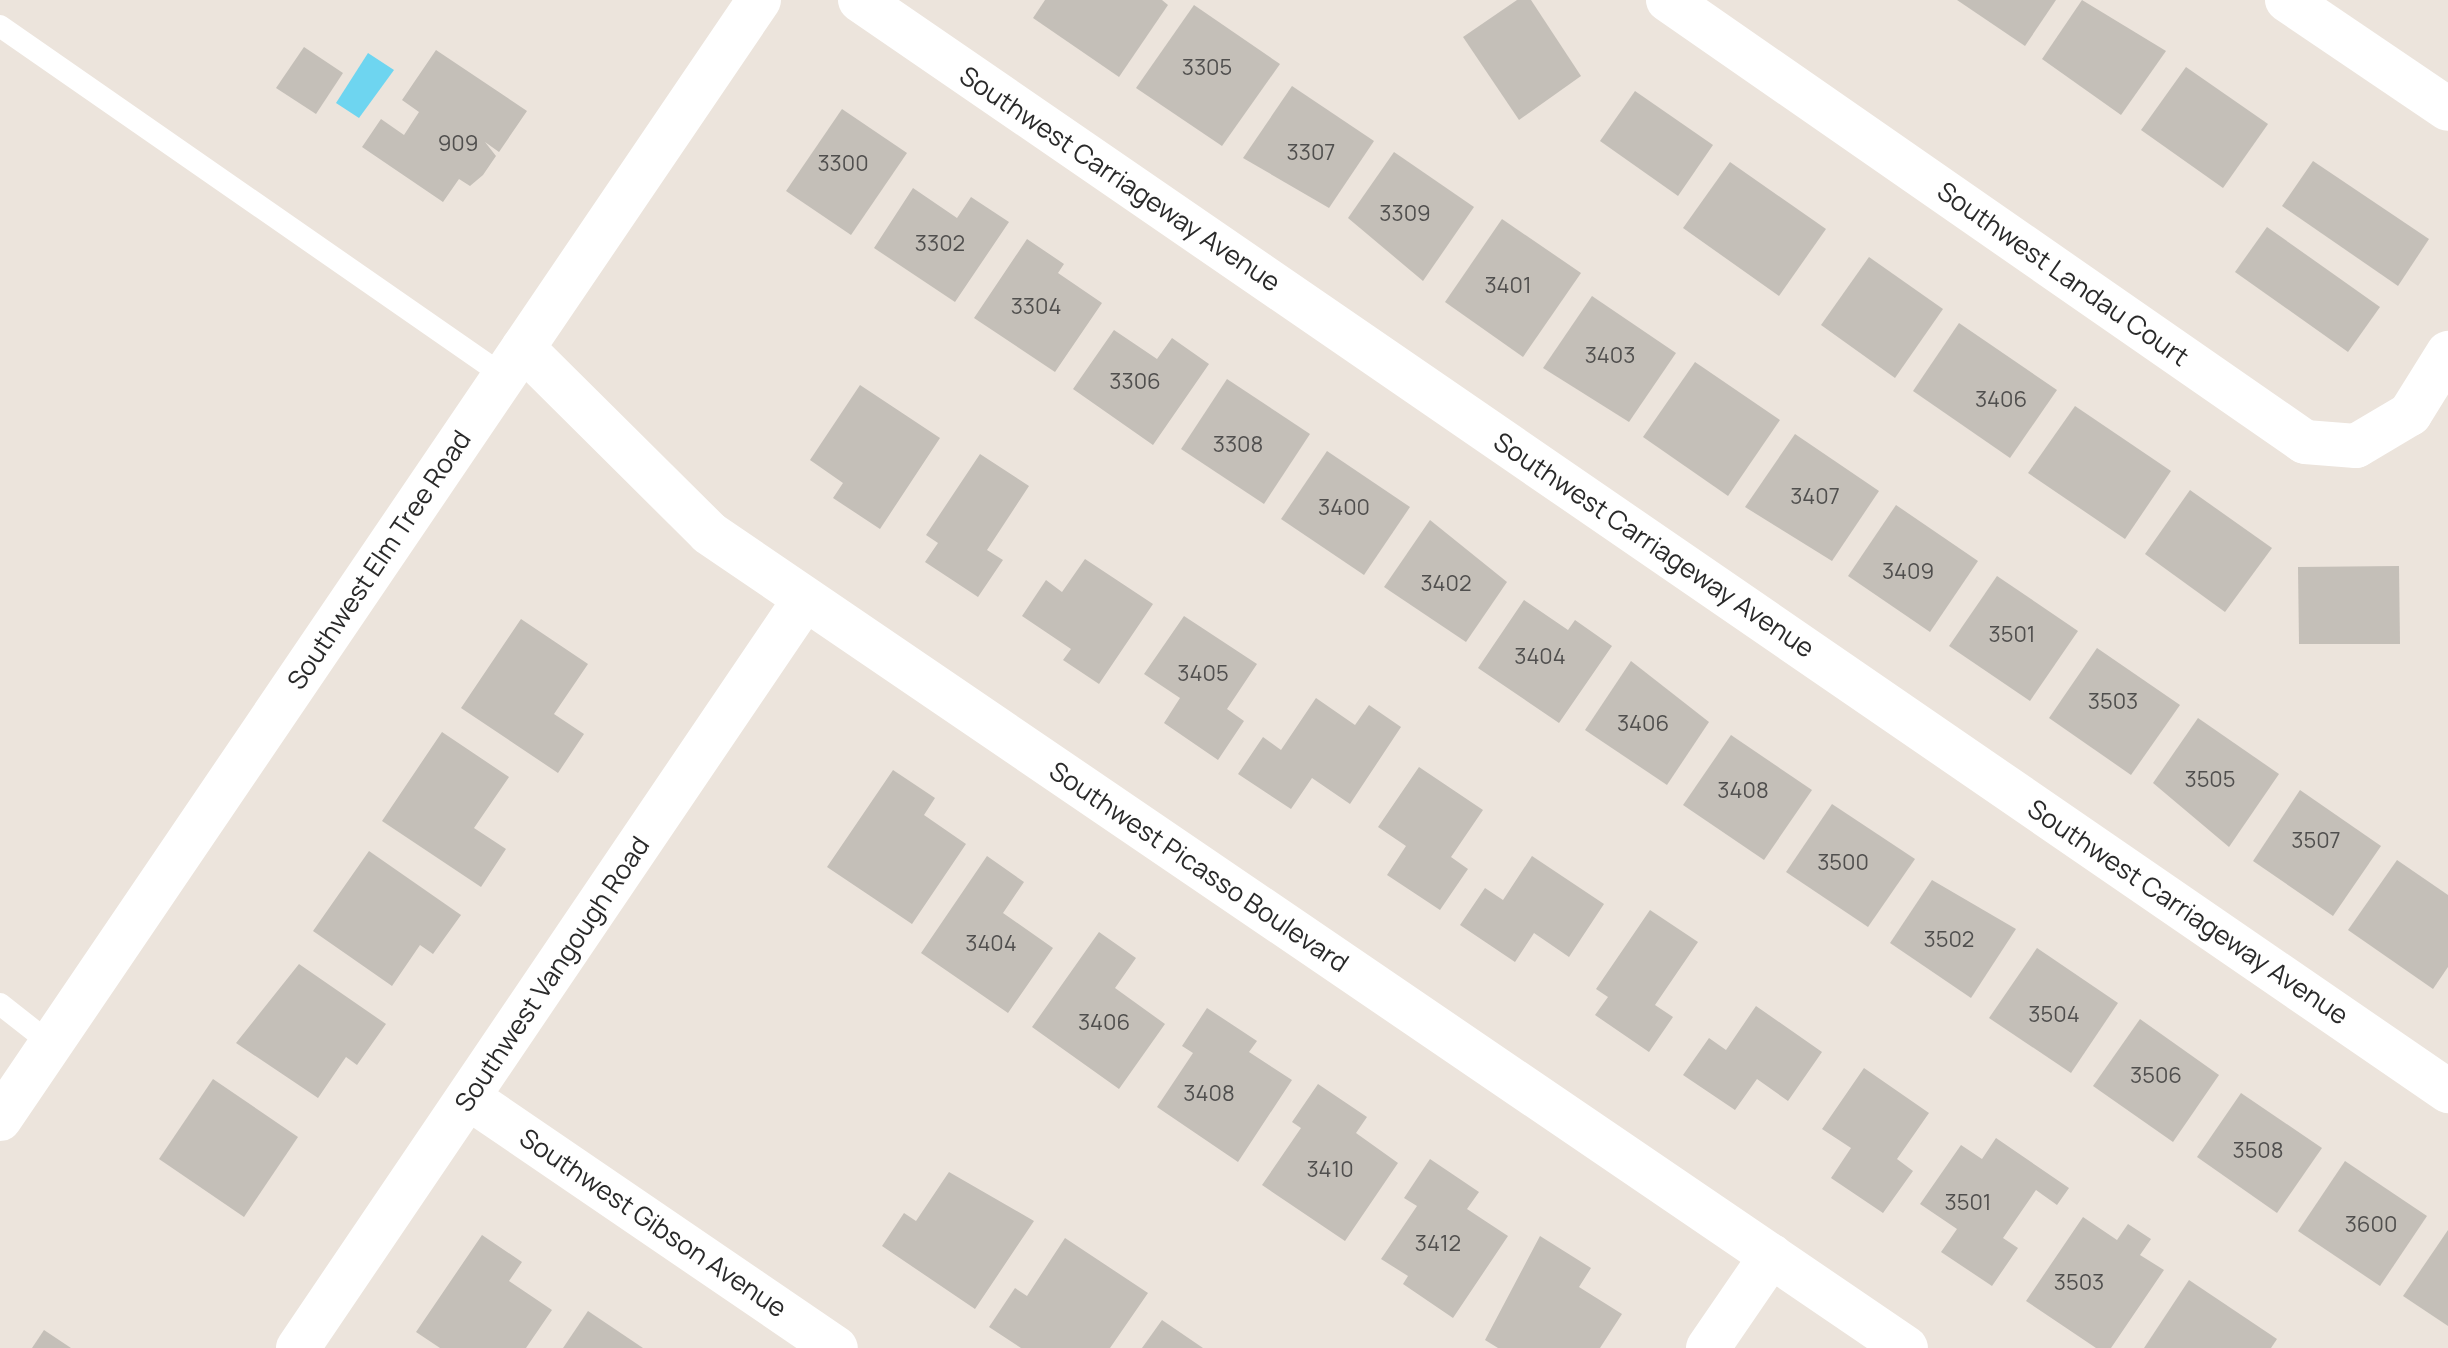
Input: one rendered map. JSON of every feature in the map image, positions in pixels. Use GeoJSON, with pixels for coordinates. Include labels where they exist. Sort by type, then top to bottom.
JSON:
{"type":"FeatureCollection","features":[{"type":"Feature","properties":{"kind":"street","name":"Southwest Elm Tree Road"},"geometry":{"type":"LineString","coordinates":[[0,1119],[759,0]]}},
{"type":"Feature","properties":{"kind":"street","name":"Southwest Carriageway Avenue"},"geometry":{"type":"LineString","coordinates":[[860,0],[2448,1091]]}},
{"type":"Feature","properties":{"kind":"street","name":"Southwest Landau Court"},"geometry":{"type":"LineString","coordinates":[[1668,0],[2305,442],[2356,446],[2410,414],[2448,353]]}},
{"type":"Feature","properties":{"kind":"street"},"geometry":{"type":"LineString","coordinates":[[2287,0],[2448,109]]}},
{"type":"Feature","properties":{"kind":"street","name":"Southwest Picasso Boulevard"},"geometry":{"type":"LineString","coordinates":[[514,362],[709,533],[1906,1348]]}},
{"type":"Feature","properties":{"kind":"street","name":"Southwest Vangough Road"},"geometry":{"type":"LineString","coordinates":[[298,1348],[805,599]]}},
{"type":"Feature","properties":{"kind":"street","name":"Southwest Gibson Avenue"},"geometry":{"type":"LineString","coordinates":[[469,1098],[836,1348]]}},
{"type":"Feature","properties":{"kind":"street"},"geometry":{"type":"LineString","coordinates":[[1708,1348],[1771,1256]]}},
{"type":"Feature","properties":{"kind":"lane"},"geometry":{"type":"LineString","coordinates":[[0,26],[514,362]]}},
{"type":"Feature","properties":{"kind":"lane"},"geometry":{"type":"LineString","coordinates":[[0,1004],[51,1044]]}},
{"type":"Feature","properties":{"kind":"water"},"geometry":{"type":"Polygon","coordinates":[[[368,53],[394,70],[359,118],[336,103],[368,53]]]}},
{"type":"Feature","properties":{"kind":"building"},"geometry":{"type":"Polygon","coordinates":[[[1045,0],[1162,0],[1168,5],[1119,77],[1033,18],[1045,0]]]}},
{"type":"Feature","properties":{"kind":"building"},"geometry":{"type":"Polygon","coordinates":[[[1517,0],[1531,0],[1581,76],[1519,120],[1463,37],[1517,0]]]}},
{"type":"Feature","properties":{"kind":"building"},"geometry":{"type":"Polygon","coordinates":[[[1957,0],[2056,0],[2025,46],[1957,0]]]}},
{"type":"Feature","properties":{"kind":"building"},"geometry":{"type":"Polygon","coordinates":[[[2082,0],[2166,51],[2121,115],[2042,59],[2082,0]]]}},
{"type":"Feature","properties":{"kind":"building"},"geometry":{"type":"Polygon","coordinates":[[[1194,5],[1280,64],[1222,146],[1136,88],[1194,5]]]}},
{"type":"Feature","properties":{"kind":"building"},"geometry":{"type":"Polygon","coordinates":[[[304,47],[343,73],[316,114],[276,88],[304,47]]]}},
{"type":"Feature","properties":{"kind":"building"},"geometry":{"type":"Polygon","coordinates":[[[436,50],[527,111],[499,152],[485,142],[496,156],[483,175],[470,186],[459,179],[443,202],[362,147],[381,119],[404,135],[419,112],[402,100],[436,50]]]}},
{"type":"Feature","properties":{"kind":"building"},"geometry":{"type":"Polygon","coordinates":[[[2186,67],[2268,124],[2223,188],[2141,130],[2186,67]]]}},
{"type":"Feature","properties":{"kind":"building"},"geometry":{"type":"Polygon","coordinates":[[[1292,86],[1374,141],[1329,208],[1243,158],[1292,86]]]}},
{"type":"Feature","properties":{"kind":"building"},"geometry":{"type":"Polygon","coordinates":[[[1635,91],[1713,145],[1678,196],[1600,141],[1635,91]]]}},
{"type":"Feature","properties":{"kind":"building"},"geometry":{"type":"Polygon","coordinates":[[[842,109],[907,153],[851,235],[786,191],[842,109]]]}},
{"type":"Feature","properties":{"kind":"building"},"geometry":{"type":"Polygon","coordinates":[[[1394,152],[1474,207],[1423,281],[1348,218],[1394,152]]]}},
{"type":"Feature","properties":{"kind":"building"},"geometry":{"type":"Polygon","coordinates":[[[2313,161],[2429,239],[2398,286],[2282,206],[2313,161]]]}},
{"type":"Feature","properties":{"kind":"building"},"geometry":{"type":"Polygon","coordinates":[[[1730,162],[1826,229],[1779,296],[1683,228],[1730,162]]]}},
{"type":"Feature","properties":{"kind":"building"},"geometry":{"type":"Polygon","coordinates":[[[913,188],[957,218],[971,197],[1009,222],[955,302],[874,248],[913,188]]]}},
{"type":"Feature","properties":{"kind":"building"},"geometry":{"type":"Polygon","coordinates":[[[1502,219],[1581,273],[1523,357],[1445,302],[1502,219]]]}},
{"type":"Feature","properties":{"kind":"building"},"geometry":{"type":"Polygon","coordinates":[[[2267,227],[2380,307],[2348,352],[2235,272],[2267,227]]]}},
{"type":"Feature","properties":{"kind":"building"},"geometry":{"type":"Polygon","coordinates":[[[1027,239],[1064,264],[1058,273],[1102,303],[1055,372],[974,318],[1027,239]]]}},
{"type":"Feature","properties":{"kind":"building"},"geometry":{"type":"Polygon","coordinates":[[[1869,257],[1943,309],[1895,378],[1821,325],[1869,257]]]}},
{"type":"Feature","properties":{"kind":"building"},"geometry":{"type":"Polygon","coordinates":[[[1592,296],[1676,353],[1629,422],[1543,368],[1592,296]]]}},
{"type":"Feature","properties":{"kind":"building"},"geometry":{"type":"Polygon","coordinates":[[[1959,323],[2057,390],[2010,458],[1913,391],[1959,323]]]}},
{"type":"Feature","properties":{"kind":"building"},"geometry":{"type":"Polygon","coordinates":[[[1114,330],[1157,359],[1172,338],[1209,364],[1153,445],[1073,389],[1114,330]]]}},
{"type":"Feature","properties":{"kind":"building"},"geometry":{"type":"Polygon","coordinates":[[[1695,362],[1780,420],[1728,496],[1643,437],[1695,362]]]}},
{"type":"Feature","properties":{"kind":"building"},"geometry":{"type":"Polygon","coordinates":[[[1227,379],[1310,434],[1264,504],[1181,449],[1227,379]]]}},
{"type":"Feature","properties":{"kind":"building"},"geometry":{"type":"Polygon","coordinates":[[[860,385],[940,438],[880,529],[833,498],[843,483],[810,460],[860,385]]]}},
{"type":"Feature","properties":{"kind":"building"},"geometry":{"type":"Polygon","coordinates":[[[2075,406],[2171,471],[2125,539],[2028,473],[2075,406]]]}},
{"type":"Feature","properties":{"kind":"building"},"geometry":{"type":"Polygon","coordinates":[[[1795,434],[1879,491],[1832,561],[1745,507],[1795,434]]]}},
{"type":"Feature","properties":{"kind":"building"},"geometry":{"type":"Polygon","coordinates":[[[1327,451],[1410,507],[1364,575],[1281,519],[1327,451]]]}},
{"type":"Feature","properties":{"kind":"building"},"geometry":{"type":"Polygon","coordinates":[[[980,454],[1029,486],[987,550],[1003,560],[978,597],[925,562],[938,543],[926,535],[980,454]]]}},
{"type":"Feature","properties":{"kind":"building"},"geometry":{"type":"Polygon","coordinates":[[[2190,490],[2272,548],[2225,612],[2145,554],[2190,490]]]}},
{"type":"Feature","properties":{"kind":"building"},"geometry":{"type":"Polygon","coordinates":[[[1896,505],[1978,561],[1930,632],[1848,576],[1896,505]]]}},
{"type":"Feature","properties":{"kind":"building"},"geometry":{"type":"Polygon","coordinates":[[[1430,520],[1507,582],[1466,642],[1384,587],[1430,520]]]}},
{"type":"Feature","properties":{"kind":"building"},"geometry":{"type":"Polygon","coordinates":[[[1085,559],[1153,604],[1099,684],[1063,660],[1071,649],[1022,616],[1046,580],[1062,592],[1085,559]]]}},
{"type":"Feature","properties":{"kind":"building"},"geometry":{"type":"Polygon","coordinates":[[[2399,566],[2400,644],[2299,644],[2298,567],[2399,566]]]}},
{"type":"Feature","properties":{"kind":"building"},"geometry":{"type":"Polygon","coordinates":[[[1997,576],[2078,631],[2030,701],[1949,646],[1997,576]]]}},
{"type":"Feature","properties":{"kind":"building"},"geometry":{"type":"Polygon","coordinates":[[[1524,600],[1568,630],[1575,620],[1612,646],[1559,723],[1478,668],[1524,600]]]}},
{"type":"Feature","properties":{"kind":"building"},"geometry":{"type":"Polygon","coordinates":[[[1184,616],[1257,664],[1227,709],[1244,721],[1218,760],[1164,723],[1180,698],[1144,674],[1184,616]]]}},
{"type":"Feature","properties":{"kind":"building"},"geometry":{"type":"Polygon","coordinates":[[[521,619],[588,664],[554,714],[584,734],[558,773],[461,708],[521,619]]]}},
{"type":"Feature","properties":{"kind":"building"},"geometry":{"type":"Polygon","coordinates":[[[2097,648],[2180,705],[2131,775],[2049,718],[2097,648]]]}},
{"type":"Feature","properties":{"kind":"building"},"geometry":{"type":"Polygon","coordinates":[[[1631,661],[1709,722],[1667,785],[1585,730],[1631,661]]]}},
{"type":"Feature","properties":{"kind":"building"},"geometry":{"type":"Polygon","coordinates":[[[1316,698],[1355,725],[1369,705],[1401,727],[1350,804],[1312,778],[1291,809],[1238,774],[1263,737],[1281,750],[1316,698]]]}},
{"type":"Feature","properties":{"kind":"building"},"geometry":{"type":"Polygon","coordinates":[[[2198,718],[2279,774],[2229,847],[2153,783],[2198,718]]]}},
{"type":"Feature","properties":{"kind":"building"},"geometry":{"type":"Polygon","coordinates":[[[442,732],[509,777],[474,828],[506,849],[481,887],[382,821],[442,732]]]}},
{"type":"Feature","properties":{"kind":"building"},"geometry":{"type":"Polygon","coordinates":[[[1731,735],[1812,790],[1764,860],[1683,805],[1731,735]]]}},
{"type":"Feature","properties":{"kind":"building"},"geometry":{"type":"Polygon","coordinates":[[[1419,767],[1483,810],[1451,857],[1468,869],[1440,910],[1387,875],[1406,846],[1378,827],[1419,767]]]}},
{"type":"Feature","properties":{"kind":"building"},"geometry":{"type":"Polygon","coordinates":[[[893,770],[935,798],[924,815],[966,844],[912,924],[827,867],[893,770]]]}},
{"type":"Feature","properties":{"kind":"building"},"geometry":{"type":"Polygon","coordinates":[[[2300,790],[2381,846],[2333,916],[2253,861],[2300,790]]]}},
{"type":"Feature","properties":{"kind":"building"},"geometry":{"type":"Polygon","coordinates":[[[1832,804],[1915,859],[1868,927],[1786,872],[1832,804]]]}},
{"type":"Feature","properties":{"kind":"building"},"geometry":{"type":"Polygon","coordinates":[[[369,851],[461,915],[433,954],[420,945],[392,986],[313,931],[369,851]]]}},
{"type":"Feature","properties":{"kind":"building"},"geometry":{"type":"Polygon","coordinates":[[[987,856],[1024,882],[1003,913],[1053,948],[1008,1013],[921,953],[987,856]]]}},
{"type":"Feature","properties":{"kind":"building"},"geometry":{"type":"Polygon","coordinates":[[[1532,856],[1604,904],[1569,957],[1534,933],[1515,962],[1460,925],[1485,888],[1503,900],[1532,856]]]}},
{"type":"Feature","properties":{"kind":"building"},"geometry":{"type":"Polygon","coordinates":[[[2397,860],[2448,895],[2448,967],[2433,989],[2348,930],[2397,860]]]}},
{"type":"Feature","properties":{"kind":"building"},"geometry":{"type":"Polygon","coordinates":[[[1932,880],[2016,929],[1971,998],[1890,943],[1932,880]]]}},
{"type":"Feature","properties":{"kind":"building"},"geometry":{"type":"Polygon","coordinates":[[[1650,910],[1698,942],[1655,1005],[1673,1017],[1649,1052],[1595,1015],[1608,997],[1596,989],[1650,910]]]}},
{"type":"Feature","properties":{"kind":"building"},"geometry":{"type":"Polygon","coordinates":[[[1099,932],[1136,958],[1115,988],[1165,1024],[1119,1089],[1032,1027],[1099,932]]]}},
{"type":"Feature","properties":{"kind":"building"},"geometry":{"type":"Polygon","coordinates":[[[2037,948],[2118,1003],[2071,1073],[1989,1018],[2037,948]]]}},
{"type":"Feature","properties":{"kind":"building"},"geometry":{"type":"Polygon","coordinates":[[[299,964],[386,1024],[357,1065],[346,1057],[318,1098],[236,1043],[299,964]]]}},
{"type":"Feature","properties":{"kind":"building"},"geometry":{"type":"Polygon","coordinates":[[[1756,1006],[1822,1052],[1788,1101],[1757,1079],[1735,1110],[1683,1075],[1709,1038],[1726,1050],[1756,1006]]]}},
{"type":"Feature","properties":{"kind":"building"},"geometry":{"type":"Polygon","coordinates":[[[1207,1008],[1257,1041],[1249,1052],[1292,1080],[1238,1162],[1157,1107],[1193,1053],[1182,1046],[1207,1008]]]}},
{"type":"Feature","properties":{"kind":"building"},"geometry":{"type":"Polygon","coordinates":[[[2140,1019],[2219,1075],[2173,1142],[2093,1086],[2140,1019]]]}},
{"type":"Feature","properties":{"kind":"building"},"geometry":{"type":"Polygon","coordinates":[[[1864,1068],[1929,1113],[1897,1159],[1913,1171],[1883,1213],[1831,1178],[1851,1148],[1822,1129],[1864,1068]]]}},
{"type":"Feature","properties":{"kind":"building"},"geometry":{"type":"Polygon","coordinates":[[[213,1079],[298,1137],[244,1217],[159,1159],[213,1079]]]}},
{"type":"Feature","properties":{"kind":"building"},"geometry":{"type":"Polygon","coordinates":[[[1318,1084],[1367,1117],[1356,1133],[1398,1163],[1345,1241],[1262,1185],[1301,1128],[1292,1122],[1318,1084]]]}},
{"type":"Feature","properties":{"kind":"building"},"geometry":{"type":"Polygon","coordinates":[[[2241,1093],[2322,1148],[2277,1213],[2197,1157],[2241,1093]]]}},
{"type":"Feature","properties":{"kind":"building"},"geometry":{"type":"Polygon","coordinates":[[[1996,1138],[2069,1188],[2057,1205],[2036,1190],[2003,1238],[2018,1248],[1992,1286],[1941,1252],[1957,1229],[1920,1204],[1961,1145],[1982,1159],[1996,1138]]]}},
{"type":"Feature","properties":{"kind":"building"},"geometry":{"type":"Polygon","coordinates":[[[1430,1159],[1479,1192],[1467,1209],[1508,1236],[1453,1318],[1403,1284],[1408,1276],[1381,1259],[1417,1206],[1404,1198],[1430,1159]]]}},
{"type":"Feature","properties":{"kind":"building"},"geometry":{"type":"Polygon","coordinates":[[[2345,1161],[2427,1216],[2380,1286],[2298,1231],[2345,1161]]]}},
{"type":"Feature","properties":{"kind":"building"},"geometry":{"type":"Polygon","coordinates":[[[949,1172],[1034,1221],[975,1309],[882,1246],[904,1213],[916,1221],[949,1172]]]}},
{"type":"Feature","properties":{"kind":"building"},"geometry":{"type":"Polygon","coordinates":[[[2083,1217],[2117,1240],[2128,1224],[2151,1239],[2140,1255],[2164,1270],[2111,1348],[2096,1348],[2026,1301],[2083,1217]]]}},
{"type":"Feature","properties":{"kind":"building"},"geometry":{"type":"Polygon","coordinates":[[[2448,1230],[2448,1326],[2403,1296],[2448,1230]]]}},
{"type":"Feature","properties":{"kind":"building"},"geometry":{"type":"Polygon","coordinates":[[[482,1235],[522,1262],[509,1281],[552,1310],[526,1348],[440,1348],[416,1332],[482,1235]]]}},
{"type":"Feature","properties":{"kind":"building"},"geometry":{"type":"Polygon","coordinates":[[[1540,1236],[1591,1268],[1579,1287],[1622,1314],[1600,1348],[1498,1348],[1485,1340],[1540,1236]]]}},
{"type":"Feature","properties":{"kind":"building"},"geometry":{"type":"Polygon","coordinates":[[[1065,1238],[1148,1293],[1110,1348],[1021,1348],[989,1327],[1015,1288],[1027,1296],[1065,1238]]]}},
{"type":"Feature","properties":{"kind":"building"},"geometry":{"type":"Polygon","coordinates":[[[2189,1280],[2277,1339],[2271,1348],[2144,1348],[2189,1280]]]}},
{"type":"Feature","properties":{"kind":"building"},"geometry":{"type":"Polygon","coordinates":[[[588,1311],[643,1348],[563,1348],[588,1311]]]}},
{"type":"Feature","properties":{"kind":"building"},"geometry":{"type":"Polygon","coordinates":[[[1162,1320],[1203,1348],[1142,1348],[1162,1320]]]}},
{"type":"Feature","properties":{"kind":"building"},"geometry":{"type":"Polygon","coordinates":[[[44,1330],[71,1348],[32,1348],[44,1330]]]}}]}
